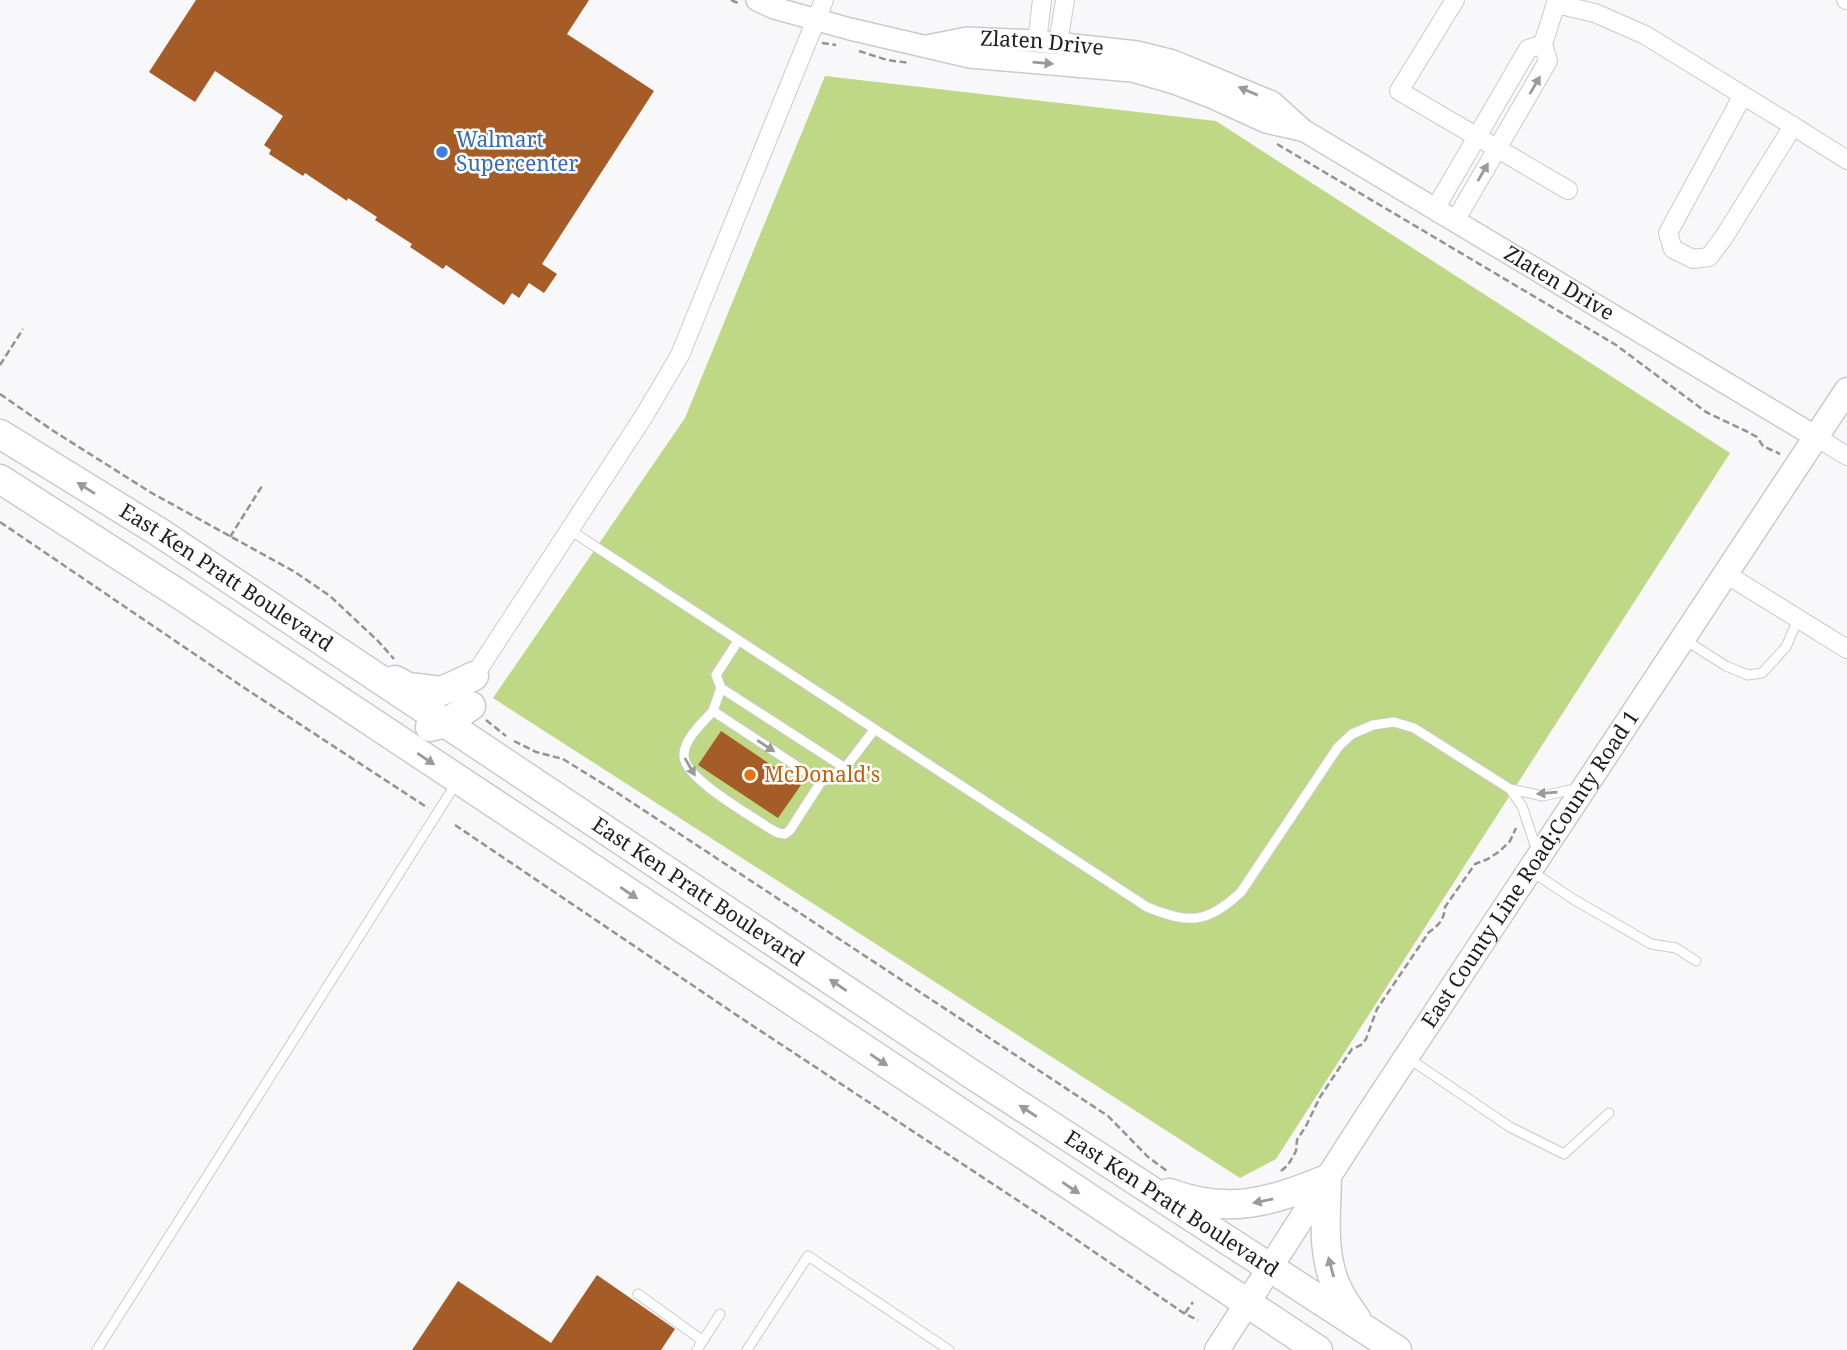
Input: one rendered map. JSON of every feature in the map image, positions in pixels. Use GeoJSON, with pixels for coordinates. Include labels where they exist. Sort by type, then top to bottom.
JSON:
{"type":"FeatureCollection","features":[{"type":"Feature","properties":{"kind":"highway","name":"East Ken Pratt Boulevard"},"geometry":{"type":"LineString","coordinates":[[0,434],[159,532],[973,1075],[1397,1350]]}},
{"type":"Feature","properties":{"kind":"highway","name":"East Ken Pratt Boulevard"},"geometry":{"type":"LineString","coordinates":[[0,479],[191,602],[1318,1350]]}},
{"type":"Feature","properties":{"kind":"highway"},"geometry":{"type":"LineString","coordinates":[[66,522],[78,521],[87,524],[399,730],[411,732],[477,712]]}},
{"type":"Feature","properties":{"kind":"highway"},"geometry":{"type":"LineString","coordinates":[[284,616],[408,687],[442,691],[474,676],[479,726],[593,822]]}},
{"type":"Feature","properties":{"kind":"highway"},"geometry":{"type":"LineString","coordinates":[[1136,1181],[1174,1195],[1216,1204],[1246,1205],[1286,1196],[1327,1179],[1328,1264],[1339,1292],[1362,1327]]}},
{"type":"Feature","properties":{"kind":"main road","name":"East County Line Road;County Road 1"},"geometry":{"type":"LineString","coordinates":[[1217,1350],[1406,1057],[1847,390]]}},
{"type":"Feature","properties":{"kind":"street","name":"Zlaten Drive"},"geometry":{"type":"LineString","coordinates":[[792,0],[816,19]]}},
{"type":"Feature","properties":{"kind":"street"},"geometry":{"type":"LineString","coordinates":[[1037,41],[1042,0]]}},
{"type":"Feature","properties":{"kind":"street"},"geometry":{"type":"LineString","coordinates":[[1058,43],[1065,0]]}},
{"type":"Feature","properties":{"kind":"street"},"geometry":{"type":"LineString","coordinates":[[1455,0],[1399,90],[1568,190]]}},
{"type":"Feature","properties":{"kind":"street"},"geometry":{"type":"LineString","coordinates":[[1455,221],[1548,61],[1543,44],[1556,2],[1595,13],[1645,35],[1847,160]]}},
{"type":"Feature","properties":{"kind":"street","name":"Zlaten Drive"},"geometry":{"type":"LineString","coordinates":[[751,3],[970,57],[1132,71],[1211,97],[1266,122],[1303,130]]}},
{"type":"Feature","properties":{"kind":"street"},"geometry":{"type":"LineString","coordinates":[[474,676],[645,416],[680,355],[816,19]]}},
{"type":"Feature","properties":{"kind":"street","name":"Zlaten Drive"},"geometry":{"type":"LineString","coordinates":[[927,46],[967,38],[1037,41],[1137,52],[1172,61],[1272,102],[1303,130],[1816,437]]}},
{"type":"Feature","properties":{"kind":"street"},"geometry":{"type":"LineString","coordinates":[[1435,209],[1528,49],[1543,44]]}},
{"type":"Feature","properties":{"kind":"street"},"geometry":{"type":"LineString","coordinates":[[1743,95],[1668,233],[1673,248],[1693,259],[1709,257],[1793,126]]}},
{"type":"Feature","properties":{"kind":"street"},"geometry":{"type":"LineString","coordinates":[[1491,113],[1511,123]]}},
{"type":"Feature","properties":{"kind":"street"},"geometry":{"type":"LineString","coordinates":[[1816,437],[1847,456]]}},
{"type":"Feature","properties":{"kind":"street"},"geometry":{"type":"LineString","coordinates":[[1726,574],[1847,649]]}},
{"type":"Feature","properties":{"kind":"lane"},"geometry":{"type":"LineString","coordinates":[[570,530],[1147,907],[1168,916],[1189,919],[1207,917],[1225,907],[1241,892],[1338,747],[1352,734],[1373,725],[1394,722],[1415,728],[1510,789],[1543,796],[1585,787]]}},
{"type":"Feature","properties":{"kind":"lane"},"geometry":{"type":"LineString","coordinates":[[1683,638],[1727,666],[1748,675],[1762,673],[1786,647],[1798,619]]}},
{"type":"Feature","properties":{"kind":"lane"},"geometry":{"type":"LineString","coordinates":[[738,641],[716,675],[721,688],[845,768]]}},
{"type":"Feature","properties":{"kind":"lane"},"geometry":{"type":"LineString","coordinates":[[721,688],[713,710],[689,738],[683,754],[686,765],[696,778],[778,833],[785,834],[790,830],[821,782],[845,768],[874,730]]}},
{"type":"Feature","properties":{"kind":"lane"},"geometry":{"type":"LineString","coordinates":[[713,710],[821,782]]}},
{"type":"Feature","properties":{"kind":"lane"},"geometry":{"type":"LineString","coordinates":[[97,1350],[458,781]]}},
{"type":"Feature","properties":{"kind":"lane"},"geometry":{"type":"LineString","coordinates":[[1510,789],[1522,806],[1534,864],[1573,899],[1651,944],[1676,948],[1696,961]]}},
{"type":"Feature","properties":{"kind":"lane"},"geometry":{"type":"LineString","coordinates":[[1406,1057],[1510,1127],[1564,1154],[1609,1113]]}},
{"type":"Feature","properties":{"kind":"lane"},"geometry":{"type":"LineString","coordinates":[[747,1350],[808,1255],[949,1350]]}},
{"type":"Feature","properties":{"kind":"lane"},"geometry":{"type":"LineString","coordinates":[[638,1294],[700,1346],[720,1314]]}},
{"type":"Feature","properties":{"kind":"path"},"geometry":{"type":"LineString","coordinates":[[731,0],[751,3]]}},
{"type":"Feature","properties":{"kind":"path"},"geometry":{"type":"LineString","coordinates":[[816,19],[827,45],[837,45]]}},
{"type":"Feature","properties":{"kind":"path"},"geometry":{"type":"LineString","coordinates":[[855,50],[887,60],[914,64]]}},
{"type":"Feature","properties":{"kind":"path"},"geometry":{"type":"LineString","coordinates":[[1274,142],[1616,345],[1706,412],[1746,431],[1763,446],[1798,464]]}},
{"type":"Feature","properties":{"kind":"path"},"geometry":{"type":"LineString","coordinates":[[0,365],[23,329]]}},
{"type":"Feature","properties":{"kind":"path"},"geometry":{"type":"LineString","coordinates":[[0,394],[139,486],[295,572],[330,596],[378,641],[397,663]]}},
{"type":"Feature","properties":{"kind":"path"},"geometry":{"type":"LineString","coordinates":[[230,537],[262,486]]}},
{"type":"Feature","properties":{"kind":"path"},"geometry":{"type":"LineString","coordinates":[[0,522],[246,689],[428,808]]}},
{"type":"Feature","properties":{"kind":"path"},"geometry":{"type":"LineString","coordinates":[[477,712],[515,742],[536,752],[563,759],[613,790],[1108,1116],[1148,1157],[1167,1171]]}},
{"type":"Feature","properties":{"kind":"path"},"geometry":{"type":"LineString","coordinates":[[1279,1173],[1288,1166],[1296,1151],[1297,1140],[1320,1097],[1352,1049],[1366,1039],[1377,1009],[1429,932],[1440,925],[1445,907],[1475,864],[1488,859],[1510,841],[1516,822]]}},
{"type":"Feature","properties":{"kind":"path"},"geometry":{"type":"LineString","coordinates":[[455,825],[752,1026],[1052,1223],[1185,1314],[1198,1320]]}},
{"type":"Feature","properties":{"kind":"path"},"geometry":{"type":"LineString","coordinates":[[1185,1314],[1193,1302]]}},
{"type":"Feature","properties":{"kind":"green space"},"geometry":{"type":"Polygon","coordinates":[[[825,76],[1216,121],[1730,453],[1276,1159],[1240,1178],[493,698],[685,418],[825,76]]]}},
{"type":"Feature","properties":{"kind":"building","name":"Walmart Supercenter"},"geometry":{"type":"Polygon","coordinates":[[[196,0],[589,0],[567,34],[654,91],[542,264],[557,274],[544,293],[529,283],[519,298],[512,293],[504,305],[446,265],[443,269],[410,247],[412,244],[375,220],[377,217],[348,198],[347,201],[305,173],[303,176],[269,154],[271,150],[264,145],[283,116],[215,71],[195,102],[149,72],[196,0]]]}},
{"type":"Feature","properties":{"kind":"building","name":"McDonald's"},"geometry":{"type":"Polygon","coordinates":[[[721,731],[801,785],[778,818],[698,765],[721,731]]]}},
{"type":"Feature","properties":{"kind":"building"},"geometry":{"type":"Polygon","coordinates":[[[597,1275],[675,1329],[661,1350],[412,1350],[458,1281],[551,1343],[597,1275]]]}},
{"type":"Feature","properties":{"kind":"place","name":"Walmart Supercenter"},"geometry":{"type":"Point","coordinates":[442,152]}},
{"type":"Feature","properties":{"kind":"place","name":"McDonald's"},"geometry":{"type":"Point","coordinates":[750,775]}}]}
